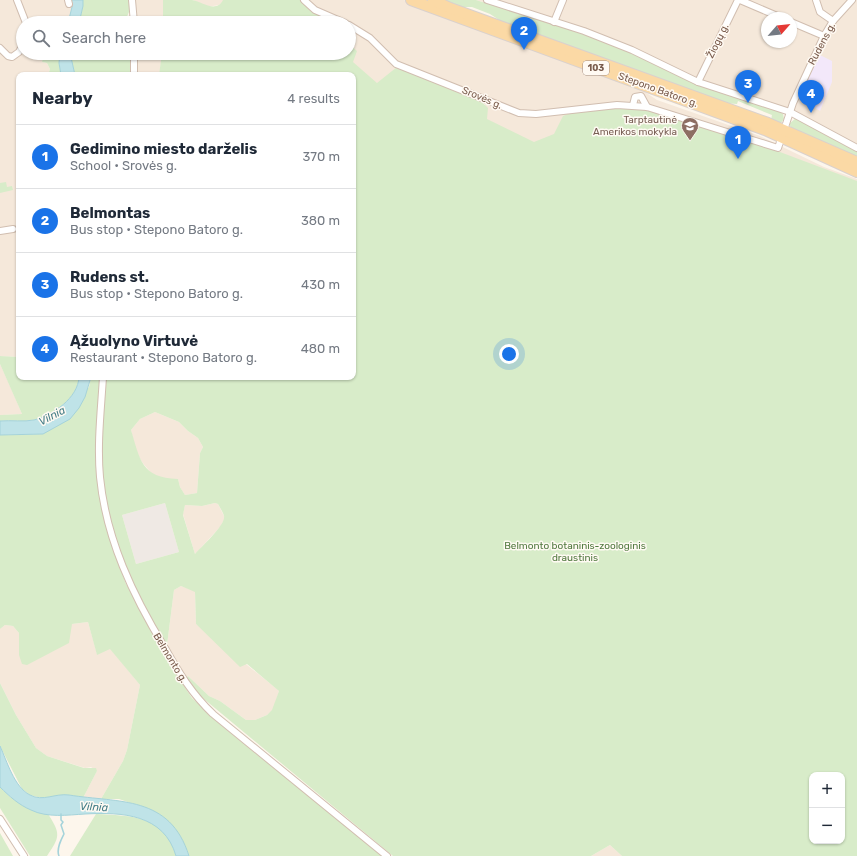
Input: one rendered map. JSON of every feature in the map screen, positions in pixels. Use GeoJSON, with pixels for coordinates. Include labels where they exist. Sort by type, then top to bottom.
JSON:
{"type":"FeatureCollection","features":[{"type":"Feature","properties":{"kind":"main road","name":"Stepono Batoro g."},"geometry":{"type":"LineString","coordinates":[[411,0],[442,13],[782,133],[857,172]]}},
{"type":"Feature","properties":{"kind":"main road","name":"Stepono Batoro g."},"geometry":{"type":"LineString","coordinates":[[433,0],[450,8],[688,93],[782,133],[857,162]]}},
{"type":"Feature","properties":{"kind":"street"},"geometry":{"type":"LineString","coordinates":[[17,0],[23,16]]}},
{"type":"Feature","properties":{"kind":"street"},"geometry":{"type":"LineString","coordinates":[[132,0],[133,16]]}},
{"type":"Feature","properties":{"kind":"street"},"geometry":{"type":"LineString","coordinates":[[304,0],[320,13],[328,16]]}},
{"type":"Feature","properties":{"kind":"street","name":"Stepono Batoro g."},"geometry":{"type":"LineString","coordinates":[[487,0],[584,31],[632,50],[698,82],[790,112],[857,148]]}},
{"type":"Feature","properties":{"kind":"street"},"geometry":{"type":"LineString","coordinates":[[554,22],[563,0]]}},
{"type":"Feature","properties":{"kind":"street","name":"Žiogų g."},"geometry":{"type":"LineString","coordinates":[[698,82],[739,0],[768,12]]}},
{"type":"Feature","properties":{"kind":"street"},"geometry":{"type":"LineString","coordinates":[[816,0],[820,12],[833,21]]}},
{"type":"Feature","properties":{"kind":"street","name":"Rudens g."},"geometry":{"type":"LineString","coordinates":[[782,133],[824,36],[833,21],[852,0]]}},
{"type":"Feature","properties":{"kind":"street"},"geometry":{"type":"LineString","coordinates":[[797,25],[824,36]]}},
{"type":"Feature","properties":{"kind":"street","name":"Srovės g."},"geometry":{"type":"LineString","coordinates":[[356,29],[370,38],[396,64],[519,113],[536,114],[633,105],[647,107],[774,148],[778,148],[782,133]]}},
{"type":"Feature","properties":{"kind":"street"},"geometry":{"type":"LineString","coordinates":[[0,48],[8,56],[12,57],[16,54]]}},
{"type":"Feature","properties":{"kind":"street"},"geometry":{"type":"LineString","coordinates":[[134,60],[134,72]]}},
{"type":"Feature","properties":{"kind":"street","name":"Srovės g."},"geometry":{"type":"LineString","coordinates":[[633,105],[635,98],[641,96],[647,107]]}},
{"type":"Feature","properties":{"kind":"street"},"geometry":{"type":"LineString","coordinates":[[0,231],[13,229]]}},
{"type":"Feature","properties":{"kind":"street","name":"Belmonto g."},"geometry":{"type":"LineString","coordinates":[[103,380],[99,466],[104,503],[114,545],[124,571],[147,620],[180,675],[196,697],[213,714],[387,856]]}},
{"type":"Feature","properties":{"kind":"street"},"geometry":{"type":"LineString","coordinates":[[0,819],[24,856]]}},
{"type":"Feature","properties":{"kind":"shaded area"},"geometry":{"type":"Polygon","coordinates":[[[0,0],[70,0],[72,6],[70,16],[16,16],[16,60],[42,60],[42,62],[47,63],[50,69],[49,72],[16,72],[16,357],[0,356],[0,0]]]}},
{"type":"Feature","properties":{"kind":"shaded area"},"geometry":{"type":"Polygon","coordinates":[[[134,0],[167,0],[166,16],[135,16],[134,0]]]}},
{"type":"Feature","properties":{"kind":"shaded area"},"geometry":{"type":"Polygon","coordinates":[[[193,0],[226,0],[219,5],[207,7],[193,0]]]}},
{"type":"Feature","properties":{"kind":"shaded area"},"geometry":{"type":"Polygon","coordinates":[[[301,0],[404,0],[418,7],[636,86],[657,100],[760,136],[824,167],[857,179],[857,185],[557,140],[529,148],[486,121],[485,104],[397,67],[379,84],[358,75],[352,60],[356,60],[356,16],[315,16],[301,0]]]}},
{"type":"Feature","properties":{"kind":"shaded area"},"geometry":{"type":"Polygon","coordinates":[[[476,0],[857,0],[857,149],[778,111],[695,83],[560,26],[476,0]]]}},
{"type":"Feature","properties":{"kind":"shaded area"},"geometry":{"type":"Polygon","coordinates":[[[818,54],[832,61],[832,82],[820,111],[799,98],[818,54]]]}},
{"type":"Feature","properties":{"kind":"shaded area"},"geometry":{"type":"Polygon","coordinates":[[[137,60],[162,60],[160,72],[137,72],[137,60]]]}},
{"type":"Feature","properties":{"kind":"shaded area"},"geometry":{"type":"Polygon","coordinates":[[[0,364],[10,386],[22,414],[0,415],[0,364]]]}},
{"type":"Feature","properties":{"kind":"shaded area"},"geometry":{"type":"Polygon","coordinates":[[[155,412],[179,422],[198,438],[203,447],[200,453],[197,493],[185,495],[180,487],[178,479],[163,479],[152,474],[142,462],[136,451],[131,430],[140,419],[155,412]]]}},
{"type":"Feature","properties":{"kind":"shaded area"},"geometry":{"type":"Polygon","coordinates":[[[165,503],[179,552],[136,564],[122,515],[165,503]]]}},
{"type":"Feature","properties":{"kind":"shaded area"},"geometry":{"type":"Polygon","coordinates":[[[215,503],[218,504],[224,516],[224,520],[220,527],[195,554],[183,514],[185,505],[202,506],[215,503]]]}},
{"type":"Feature","properties":{"kind":"shaded area"},"geometry":{"type":"Polygon","coordinates":[[[181,586],[195,591],[196,624],[279,691],[273,710],[267,715],[255,720],[246,720],[220,701],[209,696],[188,676],[186,678],[167,645],[174,590],[181,586]]]}},
{"type":"Feature","properties":{"kind":"shaded area"},"geometry":{"type":"Polygon","coordinates":[[[88,622],[97,654],[110,648],[140,685],[127,750],[123,761],[101,799],[83,798],[97,771],[91,767],[85,768],[47,756],[36,748],[16,715],[0,683],[0,629],[5,625],[13,626],[19,633],[19,655],[72,624],[88,622]]]}},
{"type":"Feature","properties":{"kind":"shaded area"},"geometry":{"type":"Polygon","coordinates":[[[610,845],[622,856],[591,856],[610,845]]]}},
{"type":"Feature","properties":{"kind":"green space"},"geometry":{"type":"Polygon","coordinates":[[[83,0],[129,0],[129,12],[127,16],[81,16],[83,0]]]}},
{"type":"Feature","properties":{"kind":"green space"},"geometry":{"type":"Polygon","coordinates":[[[163,0],[192,0],[208,6],[216,6],[223,0],[305,0],[320,16],[163,16],[163,0]]]}},
{"type":"Feature","properties":{"kind":"green space"},"geometry":{"type":"Polygon","coordinates":[[[442,0],[476,0],[593,37],[626,50],[695,83],[778,111],[783,114],[784,119],[780,124],[771,120],[772,115],[738,101],[737,104],[724,103],[507,25],[490,14],[472,7],[457,7],[442,0]]]}},
{"type":"Feature","properties":{"kind":"green space"},"geometry":{"type":"Polygon","coordinates":[[[42,60],[59,60],[60,72],[49,72],[50,69],[47,63],[42,62],[42,60]]]}},
{"type":"Feature","properties":{"kind":"green space"},"geometry":{"type":"Polygon","coordinates":[[[71,60],[131,60],[131,72],[74,72],[71,60]]]}},
{"type":"Feature","properties":{"kind":"green space","name":"Belmonto botaninis-zoologinis draustinis"},"geometry":{"type":"Polygon","coordinates":[[[161,60],[354,60],[353,62],[377,83],[397,67],[483,103],[488,108],[487,119],[534,142],[554,134],[563,116],[581,109],[617,105],[655,109],[748,140],[857,181],[857,856],[622,856],[610,845],[591,856],[393,856],[198,694],[186,678],[188,676],[209,696],[220,701],[246,720],[255,720],[267,715],[272,710],[279,691],[247,664],[240,667],[196,624],[195,592],[181,586],[174,590],[167,645],[155,625],[125,563],[110,520],[105,498],[101,451],[106,380],[356,380],[356,72],[159,72],[161,60]],[[155,412],[140,419],[131,430],[140,458],[149,471],[166,478],[178,479],[180,487],[185,495],[197,493],[200,453],[203,447],[198,438],[179,422],[155,412]],[[165,503],[122,515],[136,564],[179,552],[165,503]],[[215,503],[202,506],[185,505],[183,515],[195,554],[212,536],[224,520],[224,514],[218,504],[215,503]]]}},
{"type":"Feature","properties":{"kind":"green space"},"geometry":{"type":"Polygon","coordinates":[[[796,118],[857,151],[857,158],[792,129],[789,124],[796,118]]]}},
{"type":"Feature","properties":{"kind":"green space"},"geometry":{"type":"Polygon","coordinates":[[[6,182],[7,187],[12,186],[13,190],[0,193],[0,183],[6,182]]]}},
{"type":"Feature","properties":{"kind":"green space"},"geometry":{"type":"Polygon","coordinates":[[[0,356],[16,357],[16,380],[79,380],[78,385],[69,399],[56,410],[41,418],[30,421],[0,421],[0,415],[22,414],[0,364],[0,356]]]}},
{"type":"Feature","properties":{"kind":"green space"},"geometry":{"type":"Polygon","coordinates":[[[90,380],[101,380],[97,472],[105,516],[115,554],[126,584],[172,668],[192,698],[222,726],[383,856],[189,856],[187,851],[151,810],[119,799],[101,799],[123,761],[127,750],[140,685],[110,649],[97,655],[88,622],[72,624],[69,643],[27,665],[22,664],[19,655],[19,633],[13,626],[5,625],[0,629],[0,435],[43,434],[89,387],[90,380]]]}},
{"type":"Feature","properties":{"kind":"green space"},"geometry":{"type":"Polygon","coordinates":[[[0,683],[16,715],[36,748],[47,756],[84,768],[96,768],[97,771],[83,798],[69,795],[42,798],[30,795],[22,789],[0,746],[0,683]]]}},
{"type":"Feature","properties":{"kind":"green space"},"geometry":{"type":"Polygon","coordinates":[[[0,787],[10,797],[22,805],[48,814],[55,826],[57,835],[56,840],[47,856],[30,856],[0,808],[0,787]]]}},
{"type":"Feature","properties":{"kind":"green space"},"geometry":{"type":"Polygon","coordinates":[[[96,814],[134,817],[155,825],[164,832],[171,843],[176,856],[70,856],[96,814]]]}},
{"type":"Feature","properties":{"kind":"green space"},"geometry":{"type":"Polygon","coordinates":[[[0,833],[13,856],[0,856],[0,833]]]}},
{"type":"Feature","properties":{"kind":"water"},"geometry":{"type":"Polygon","coordinates":[[[71,0],[83,0],[81,16],[70,16],[72,7],[71,0]]]}},
{"type":"Feature","properties":{"kind":"water"},"geometry":{"type":"Polygon","coordinates":[[[59,60],[72,60],[74,72],[60,72],[59,60]]]}},
{"type":"Feature","properties":{"kind":"water","name":"Vilnia"},"geometry":{"type":"Polygon","coordinates":[[[79,380],[90,380],[85,397],[79,408],[70,419],[43,434],[0,435],[0,421],[26,421],[41,418],[56,410],[69,399],[78,385],[79,380]]]}},
{"type":"Feature","properties":{"kind":"water","name":"Vilnia"},"geometry":{"type":"Polygon","coordinates":[[[0,746],[15,780],[24,791],[30,795],[44,798],[69,795],[124,802],[141,806],[156,812],[169,822],[180,836],[189,856],[176,856],[170,842],[162,831],[140,818],[113,814],[51,815],[37,813],[22,806],[0,787],[0,746]]]}},
{"type":"Feature","properties":{"kind":"waterway"},"geometry":{"type":"LineString","coordinates":[[59,856],[58,848],[64,834],[61,825],[63,822],[61,820],[61,814]]}},
{"type":"Feature","properties":{"kind":"place","name":"Belmontas"},"geometry":{"type":"Point","coordinates":[524,50]}},
{"type":"Feature","properties":{"kind":"place","name":"Rudens st."},"geometry":{"type":"Point","coordinates":[748,103]}},
{"type":"Feature","properties":{"kind":"place","name":"Ąžuolyno Virtuvė"},"geometry":{"type":"Point","coordinates":[811,113]}},
{"type":"Feature","properties":{"kind":"place","name":"Tarptautinė Amerikos mokykla"},"geometry":{"type":"Point","coordinates":[690,141]}},
{"type":"Feature","properties":{"kind":"place","name":"Gedimino miesto darželis"},"geometry":{"type":"Point","coordinates":[738,159]}}]}
